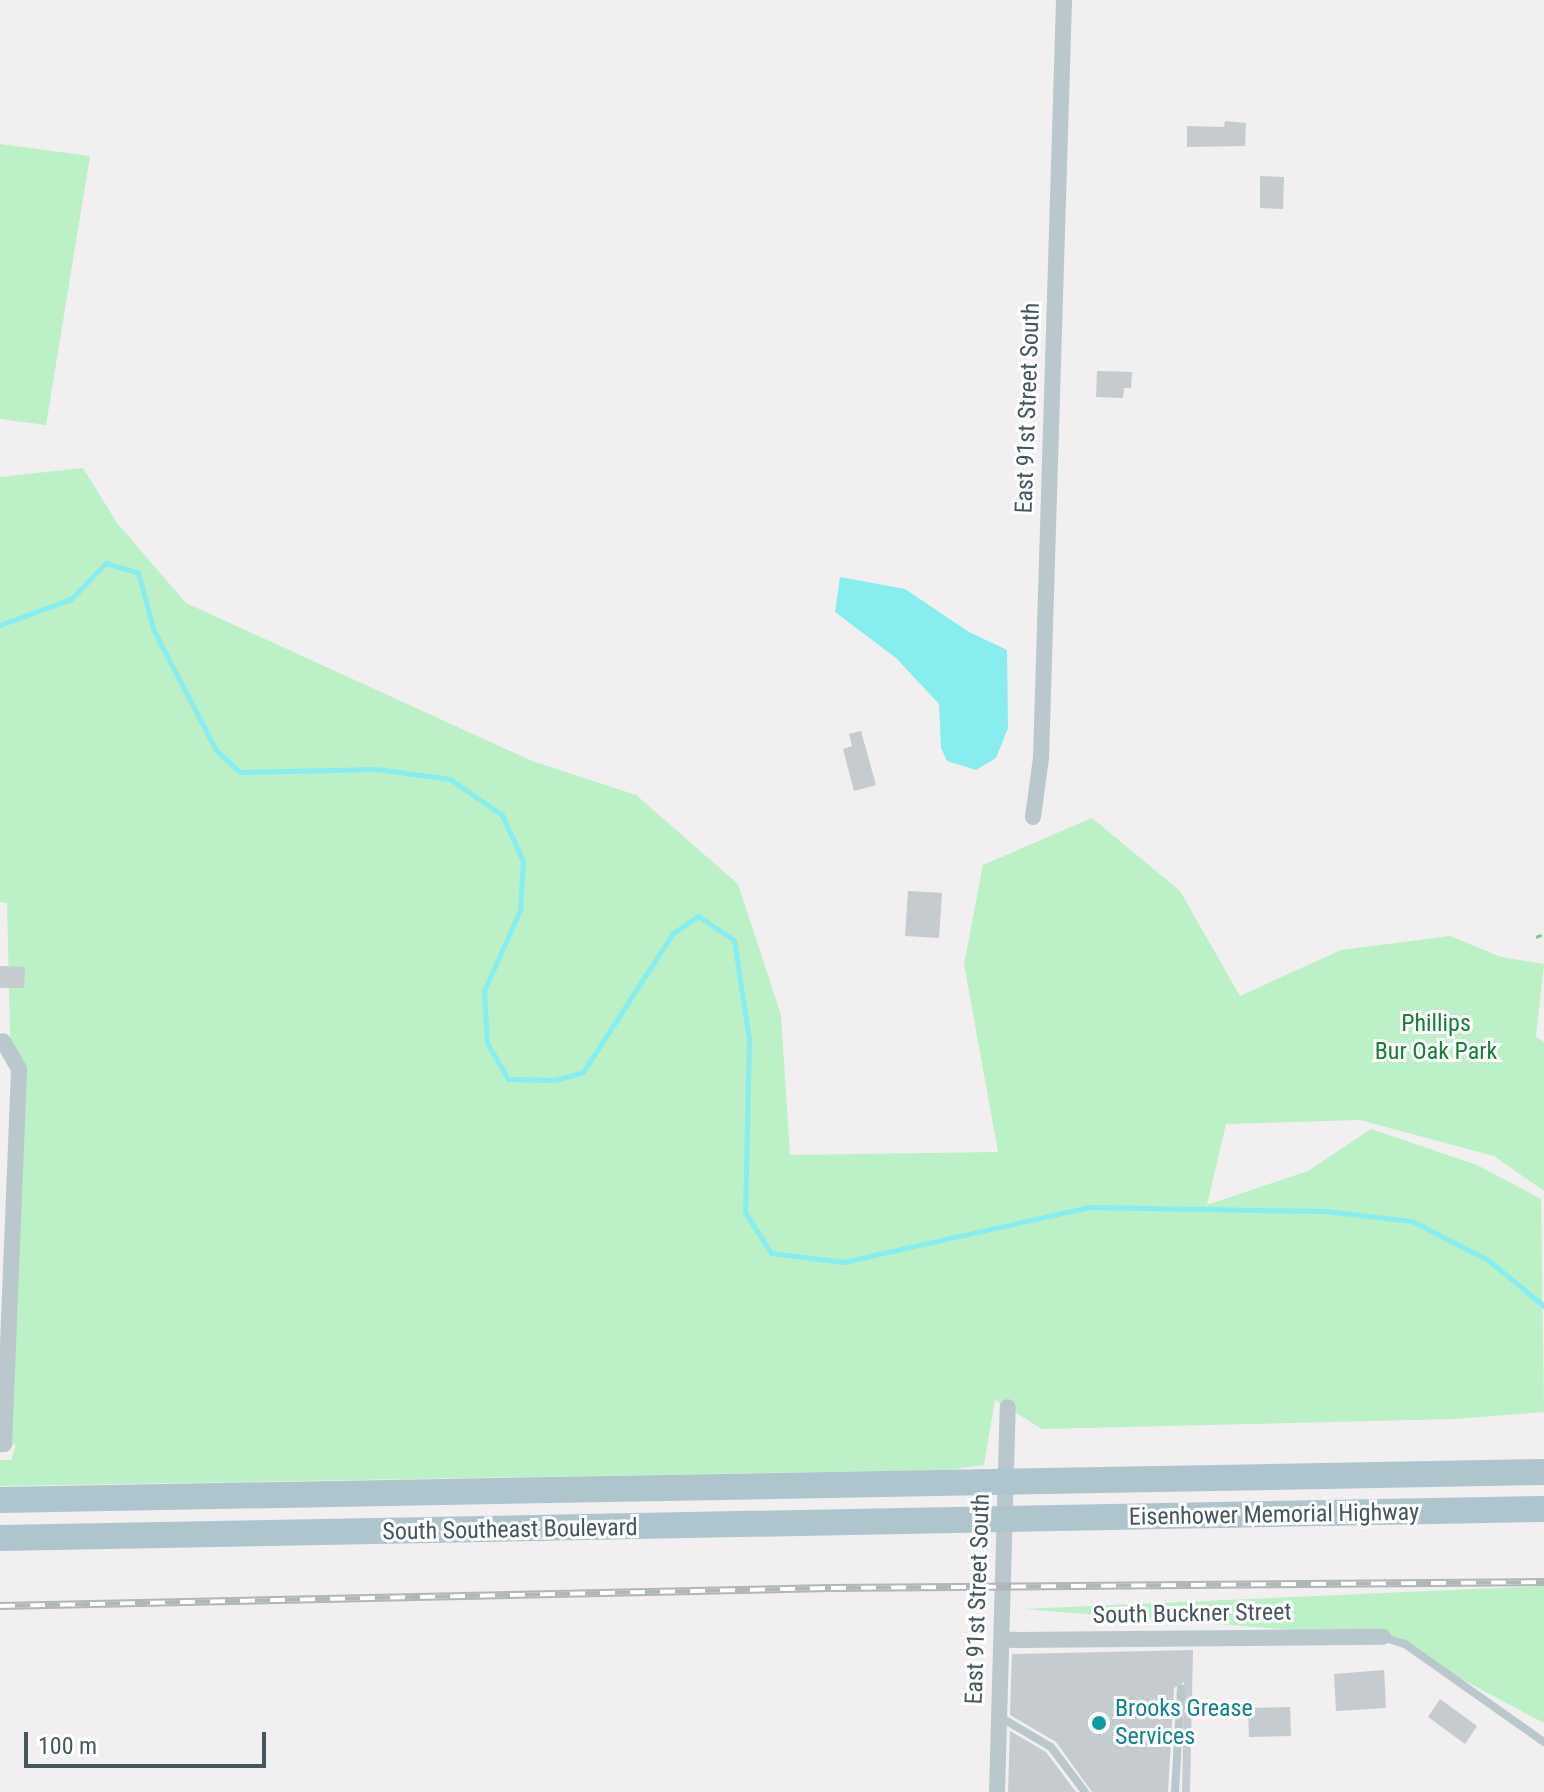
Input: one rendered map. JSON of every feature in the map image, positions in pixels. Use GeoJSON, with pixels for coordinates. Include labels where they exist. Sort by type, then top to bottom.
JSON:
{"type":"FeatureCollection","features":[{"type":"Feature","properties":{"kind":"main road","name":"Eisenhower Memorial Highway"},"geometry":{"type":"LineString","coordinates":[[1005,1485],[1544,1472]]}},
{"type":"Feature","properties":{"kind":"main road","name":"South Southeast Boulevard"},"geometry":{"type":"LineString","coordinates":[[9,1500],[1005,1485]]}},
{"type":"Feature","properties":{"kind":"main road","name":"Eisenhower Memorial Highway"},"geometry":{"type":"LineString","coordinates":[[1004,1522],[1544,1509]]}},
{"type":"Feature","properties":{"kind":"main road","name":"South Southeast Boulevard"},"geometry":{"type":"LineString","coordinates":[[8,1538],[1004,1522]]}},
{"type":"Feature","properties":{"kind":"street","name":"East 91st Street South"},"geometry":{"type":"LineString","coordinates":[[1033,817],[1041,758],[1064,0]]}},
{"type":"Feature","properties":{"kind":"street"},"geometry":{"type":"LineString","coordinates":[[2,1444],[19,1069],[3,1041]]}},
{"type":"Feature","properties":{"kind":"street","name":"East 91st Street South"},"geometry":{"type":"LineString","coordinates":[[997,1792],[1008,1407]]}},
{"type":"Feature","properties":{"kind":"street","name":"South Buckner Street"},"geometry":{"type":"LineString","coordinates":[[1002,1640],[1383,1637]]}},
{"type":"Feature","properties":{"kind":"lane"},"geometry":{"type":"LineString","coordinates":[[1383,1637],[1405,1644],[1544,1742]]}},
{"type":"Feature","properties":{"kind":"lane"},"geometry":{"type":"LineString","coordinates":[[1175,1792],[1181,1688]]}},
{"type":"Feature","properties":{"kind":"lane"},"geometry":{"type":"LineString","coordinates":[[999,1717],[1051,1747],[1085,1792]]}},
{"type":"Feature","properties":{"kind":"path"},"geometry":{"type":"LineString","coordinates":[[1536,937],[1544,934]]}},
{"type":"Feature","properties":{"kind":"green space"},"geometry":{"type":"Polygon","coordinates":[[[0,144],[90,156],[46,425],[0,419],[0,144]]]}},
{"type":"Feature","properties":{"kind":"green space","name":"Phillips Bur Oak Park"},"geometry":{"type":"Polygon","coordinates":[[[83,468],[117,523],[186,603],[532,761],[636,795],[738,884],[781,1015],[790,1155],[998,1152],[964,964],[983,865],[1092,818],[1180,891],[1240,996],[1341,950],[1450,936],[1501,957],[1544,964],[1536,1037],[1544,1042],[1544,1191],[1494,1156],[1360,1120],[1226,1124],[1207,1205],[1308,1171],[1371,1129],[1477,1165],[1541,1199],[1544,1412],[1454,1419],[1042,1429],[995,1400],[984,1465],[946,1470],[0,1486],[0,1460],[11,1460],[16,1445],[4,1444],[14,1196],[7,903],[0,902],[0,477],[83,468]]]}},
{"type":"Feature","properties":{"kind":"green space"},"geometry":{"type":"Polygon","coordinates":[[[1544,1586],[1544,1723],[1383,1637],[1023,1609],[1544,1586]]]}},
{"type":"Feature","properties":{"kind":"water"},"geometry":{"type":"Polygon","coordinates":[[[840,577],[905,589],[969,632],[1007,650],[1008,728],[996,758],[976,770],[947,761],[941,748],[939,704],[896,658],[835,612],[840,577]]]}},
{"type":"Feature","properties":{"kind":"building"},"geometry":{"type":"Polygon","coordinates":[[[1225,121],[1246,123],[1245,146],[1187,147],[1187,126],[1224,127],[1225,121]]]}},
{"type":"Feature","properties":{"kind":"building"},"geometry":{"type":"Polygon","coordinates":[[[1260,176],[1284,177],[1283,209],[1260,208],[1260,176]]]}},
{"type":"Feature","properties":{"kind":"building"},"geometry":{"type":"Polygon","coordinates":[[[1097,371],[1132,372],[1131,388],[1124,388],[1123,398],[1096,397],[1097,371]]]}},
{"type":"Feature","properties":{"kind":"building"},"geometry":{"type":"Polygon","coordinates":[[[861,731],[876,785],[854,791],[843,749],[852,746],[849,734],[861,731]]]}},
{"type":"Feature","properties":{"kind":"building"},"geometry":{"type":"Polygon","coordinates":[[[908,891],[942,893],[939,938],[905,936],[908,891]]]}},
{"type":"Feature","properties":{"kind":"building"},"geometry":{"type":"Polygon","coordinates":[[[0,966],[25,967],[24,988],[0,988],[0,966]]]}},
{"type":"Feature","properties":{"kind":"building","name":"Brooks Grease Services"},"geometry":{"type":"Polygon","coordinates":[[[1193,1650],[1190,1792],[1182,1792],[1184,1682],[1174,1688],[1168,1792],[1092,1792],[1056,1742],[1010,1715],[1012,1654],[1193,1650]]]}},
{"type":"Feature","properties":{"kind":"building"},"geometry":{"type":"Polygon","coordinates":[[[1384,1670],[1386,1708],[1336,1711],[1334,1674],[1384,1670]]]}},
{"type":"Feature","properties":{"kind":"building"},"geometry":{"type":"Polygon","coordinates":[[[1440,1699],[1477,1726],[1465,1744],[1428,1717],[1440,1699]]]}},
{"type":"Feature","properties":{"kind":"building"},"geometry":{"type":"Polygon","coordinates":[[[1290,1707],[1291,1736],[1249,1737],[1248,1708],[1290,1707]]]}},
{"type":"Feature","properties":{"kind":"building"},"geometry":{"type":"Polygon","coordinates":[[[1010,1731],[1046,1752],[1076,1792],[1008,1792],[1010,1731]]]}},
{"type":"Feature","properties":{"kind":"waterway"},"geometry":{"type":"LineString","coordinates":[[0,625],[71,599],[106,563],[138,573],[154,631],[216,750],[240,772],[376,769],[450,779],[502,815],[523,861],[520,910],[484,991],[487,1043],[508,1079],[554,1080],[583,1072],[673,933],[698,916],[734,940],[749,1039],[745,1212],[771,1253],[843,1262],[1089,1207],[1325,1211],[1412,1221],[1488,1260],[1544,1306]]}},
{"type":"Feature","properties":{"kind":"railway"},"geometry":{"type":"LineString","coordinates":[[0,1606],[831,1588],[1544,1582]]}},
{"type":"Feature","properties":{"kind":"place","name":"Brooks Grease Services"},"geometry":{"type":"Point","coordinates":[1099,1723]}}]}
